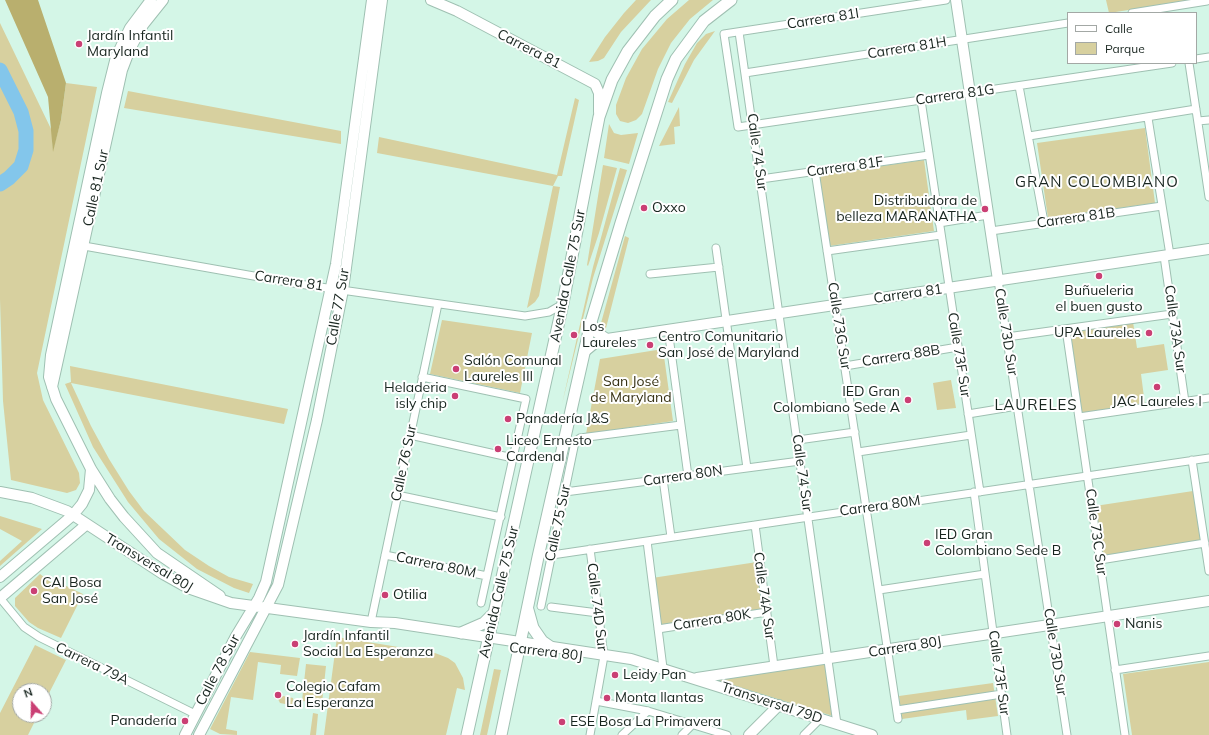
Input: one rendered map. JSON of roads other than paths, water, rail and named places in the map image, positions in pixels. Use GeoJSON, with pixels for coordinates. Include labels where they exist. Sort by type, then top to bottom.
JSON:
{"type":"FeatureCollection","features":[{"type":"Feature","properties":{"kind":"main road","name":"Avenida Calle 75 Sur"},"geometry":{"type":"LineString","coordinates":[[467,735],[563,304],[599,117],[612,80],[624,56],[655,16],[672,0]]}},
{"type":"Feature","properties":{"kind":"main road"},"geometry":{"type":"LineString","coordinates":[[501,735],[527,608],[591,322],[621,223],[671,70],[676,59],[691,36],[704,21],[720,7],[731,0]]}},
{"type":"Feature","properties":{"kind":"main road"},"geometry":{"type":"LineString","coordinates":[[527,608],[533,628],[542,641],[552,648]]}},
{"type":"Feature","properties":{"kind":"main road"},"geometry":{"type":"LineString","coordinates":[[461,633],[480,625],[494,613]]}},
{"type":"Feature","properties":{"kind":"street","name":"Calle 81 Sur"},"geometry":{"type":"LineString","coordinates":[[151,0],[142,11],[120,46],[107,93],[49,367],[49,377],[56,400],[92,469],[110,499],[140,537],[157,553],[230,603]]}},
{"type":"Feature","properties":{"kind":"street","name":"Calle 81 Sur"},"geometry":{"type":"LineString","coordinates":[[52,387],[122,70],[130,49],[143,25],[163,0]]}},
{"type":"Feature","properties":{"kind":"street","name":"Calle 77 Sur"},"geometry":{"type":"LineString","coordinates":[[254,606],[263,590],[269,567],[332,288],[372,0]]}},
{"type":"Feature","properties":{"kind":"street","name":"Calle 77 Sur"},"geometry":{"type":"LineString","coordinates":[[267,608],[275,594],[280,577],[317,420],[343,290],[382,0]]}},
{"type":"Feature","properties":{"kind":"street","name":"Carrera 81"},"geometry":{"type":"LineString","coordinates":[[431,0],[457,11],[595,84],[599,92],[599,117]]}},
{"type":"Feature","properties":{"kind":"street","name":"Carrera 81I"},"geometry":{"type":"LineString","coordinates":[[724,34],[946,0]]}},
{"type":"Feature","properties":{"kind":"street","name":"Calle 73D Sur"},"geometry":{"type":"LineString","coordinates":[[956,0],[1067,735]]}},
{"type":"Feature","properties":{"kind":"street"},"geometry":{"type":"LineString","coordinates":[[1144,12],[1181,9],[1207,1]]}},
{"type":"Feature","properties":{"kind":"street","name":"Carrera 81H"},"geometry":{"type":"LineString","coordinates":[[745,73],[1067,23]]}},
{"type":"Feature","properties":{"kind":"street","name":"Calle 74 Sur"},"geometry":{"type":"LineString","coordinates":[[739,32],[829,658],[837,724]]}},
{"type":"Feature","properties":{"kind":"street","name":"Calle 74 Sur"},"geometry":{"type":"LineString","coordinates":[[724,34],[738,127]]}},
{"type":"Feature","properties":{"kind":"street"},"geometry":{"type":"LineString","coordinates":[[1197,59],[1209,58]]}},
{"type":"Feature","properties":{"kind":"street","name":"Carrera 81G"},"geometry":{"type":"LineString","coordinates":[[738,127],[1165,64]]}},
{"type":"Feature","properties":{"kind":"street"},"geometry":{"type":"LineString","coordinates":[[1189,64],[1209,197]]}},
{"type":"Feature","properties":{"kind":"street"},"geometry":{"type":"LineString","coordinates":[[1019,86],[1044,222]]}},
{"type":"Feature","properties":{"kind":"street","name":"Calle 73F Sur"},"geometry":{"type":"LineString","coordinates":[[920,100],[971,435],[985,574],[1007,735]]}},
{"type":"Feature","properties":{"kind":"street"},"geometry":{"type":"LineString","coordinates":[[1029,136],[1148,118],[1196,109]]}},
{"type":"Feature","properties":{"kind":"street","name":"Calle 73A Sur"},"geometry":{"type":"LineString","coordinates":[[1148,118],[1162,206],[1172,314],[1185,402]]}},
{"type":"Feature","properties":{"kind":"street"},"geometry":{"type":"LineString","coordinates":[[1198,121],[1209,120]]}},
{"type":"Feature","properties":{"kind":"street","name":"Carrera 81F"},"geometry":{"type":"LineString","coordinates":[[761,179],[929,155]]}},
{"type":"Feature","properties":{"kind":"street","name":"Calle 73G Sur"},"geometry":{"type":"LineString","coordinates":[[815,171],[898,719]]}},
{"type":"Feature","properties":{"kind":"street","name":"Carrera 81B"},"geometry":{"type":"LineString","coordinates":[[991,230],[1162,206]]}},
{"type":"Feature","properties":{"kind":"street"},"geometry":{"type":"LineString","coordinates":[[939,223],[988,215]]}},
{"type":"Feature","properties":{"kind":"street"},"geometry":{"type":"LineString","coordinates":[[827,251],[941,235]]}},
{"type":"Feature","properties":{"kind":"street","name":"Carrera 81"},"geometry":{"type":"LineString","coordinates":[[84,246],[343,290],[525,316],[549,312],[563,304]]}},
{"type":"Feature","properties":{"kind":"street"},"geometry":{"type":"LineString","coordinates":[[716,248],[747,468]]}},
{"type":"Feature","properties":{"kind":"street","name":"Carrera 81"},"geometry":{"type":"LineString","coordinates":[[584,352],[595,344],[607,339],[1209,249]]}},
{"type":"Feature","properties":{"kind":"street"},"geometry":{"type":"LineString","coordinates":[[650,274],[719,267]]}},
{"type":"Feature","properties":{"kind":"street","name":"Calle 76 Sur"},"geometry":{"type":"LineString","coordinates":[[371,622],[438,304]]}},
{"type":"Feature","properties":{"kind":"street"},"geometry":{"type":"LineString","coordinates":[[1007,337],[1172,314]]}},
{"type":"Feature","properties":{"kind":"street"},"geometry":{"type":"LineString","coordinates":[[591,322],[599,335],[607,339]]}},
{"type":"Feature","properties":{"kind":"street","name":"Calle 73C Sur"},"geometry":{"type":"LineString","coordinates":[[1066,329],[1125,735]]}},
{"type":"Feature","properties":{"kind":"street"},"geometry":{"type":"LineString","coordinates":[[668,330],[688,476]]}},
{"type":"Feature","properties":{"kind":"street","name":"Carrera 88B"},"geometry":{"type":"LineString","coordinates":[[845,366],[958,347]]}},
{"type":"Feature","properties":{"kind":"street"},"geometry":{"type":"LineString","coordinates":[[422,376],[526,399],[481,603]]}},
{"type":"Feature","properties":{"kind":"street"},"geometry":{"type":"LineString","coordinates":[[1079,417],[1209,398]]}},
{"type":"Feature","properties":{"kind":"street"},"geometry":{"type":"LineString","coordinates":[[968,414],[1017,406]]}},
{"type":"Feature","properties":{"kind":"street","name":"Calle 75 Sur"},"geometry":{"type":"LineString","coordinates":[[541,606],[576,441],[580,438],[681,425]]}},
{"type":"Feature","properties":{"kind":"street"},"geometry":{"type":"LineString","coordinates":[[798,440],[855,432]]}},
{"type":"Feature","properties":{"kind":"street"},"geometry":{"type":"LineString","coordinates":[[410,435],[513,458]]}},
{"type":"Feature","properties":{"kind":"street"},"geometry":{"type":"LineString","coordinates":[[858,452],[971,435]]}},
{"type":"Feature","properties":{"kind":"street","name":"Carrera 80M"},"geometry":{"type":"LineString","coordinates":[[552,555],[1209,458]]}},
{"type":"Feature","properties":{"kind":"street"},"geometry":{"type":"LineString","coordinates":[[1192,460],[1209,571]]}},
{"type":"Feature","properties":{"kind":"street","name":"Carrera 80N"},"geometry":{"type":"LineString","coordinates":[[565,492],[800,461]]}},
{"type":"Feature","properties":{"kind":"street"},"geometry":{"type":"LineString","coordinates":[[0,577],[72,515],[82,504],[89,490],[92,469]]}},
{"type":"Feature","properties":{"kind":"street"},"geometry":{"type":"LineString","coordinates":[[663,479],[671,537]]}},
{"type":"Feature","properties":{"kind":"street"},"geometry":{"type":"LineString","coordinates":[[0,492],[38,500],[72,515]]}},
{"type":"Feature","properties":{"kind":"street"},"geometry":{"type":"LineString","coordinates":[[397,495],[500,516]]}},
{"type":"Feature","properties":{"kind":"street","name":"Transversal 80J"},"geometry":{"type":"LineString","coordinates":[[72,515],[163,574],[188,588],[230,603]]}},
{"type":"Feature","properties":{"kind":"street"},"geometry":{"type":"LineString","coordinates":[[0,598],[87,524]]}},
{"type":"Feature","properties":{"kind":"street","name":"Calle 74A Sur"},"geometry":{"type":"LineString","coordinates":[[755,525],[774,666]]}},
{"type":"Feature","properties":{"kind":"street"},"geometry":{"type":"LineString","coordinates":[[647,541],[663,668]]}},
{"type":"Feature","properties":{"kind":"street"},"geometry":{"type":"LineString","coordinates":[[1100,560],[1205,543]]}},
{"type":"Feature","properties":{"kind":"street","name":"Calle 74D Sur"},"geometry":{"type":"LineString","coordinates":[[590,549],[604,656],[590,735]]}},
{"type":"Feature","properties":{"kind":"street","name":"Carrera 80M"},"geometry":{"type":"LineString","coordinates":[[385,555],[487,576]]}},
{"type":"Feature","properties":{"kind":"street"},"geometry":{"type":"LineString","coordinates":[[879,590],[985,574]]}},
{"type":"Feature","properties":{"kind":"street","name":"Carrera 79A"},"geometry":{"type":"LineString","coordinates":[[0,598],[24,626],[39,637],[195,714]]}},
{"type":"Feature","properties":{"kind":"street","name":"Carrera 80J"},"geometry":{"type":"LineString","coordinates":[[519,646],[552,648],[631,659],[694,678],[1209,601]]}},
{"type":"Feature","properties":{"kind":"street","name":"Carrera 80J"},"geometry":{"type":"LineString","coordinates":[[230,603],[371,622],[395,623],[461,633],[488,641]]}},
{"type":"Feature","properties":{"kind":"street","name":"Calle 78 Sur"},"geometry":{"type":"LineString","coordinates":[[185,735],[236,636],[254,606]]}},
{"type":"Feature","properties":{"kind":"street"},"geometry":{"type":"LineString","coordinates":[[551,607],[598,612]]}},
{"type":"Feature","properties":{"kind":"street","name":"Calle 78 Sur"},"geometry":{"type":"LineString","coordinates":[[199,735],[267,608]]}},
{"type":"Feature","properties":{"kind":"street","name":"Carrera 80K"},"geometry":{"type":"LineString","coordinates":[[658,629],[767,612]]}},
{"type":"Feature","properties":{"kind":"street","name":"Carrera 80J"},"geometry":{"type":"LineString","coordinates":[[371,622],[395,629],[488,641],[581,658],[604,656]]}},
{"type":"Feature","properties":{"kind":"street"},"geometry":{"type":"LineString","coordinates":[[1116,670],[1209,656]]}},
{"type":"Feature","properties":{"kind":"street","name":"Transversal 79D"},"geometry":{"type":"LineString","coordinates":[[694,678],[868,734]]}},
{"type":"Feature","properties":{"kind":"street"},"geometry":{"type":"LineString","coordinates":[[897,710],[1002,694]]}},
{"type":"Feature","properties":{"kind":"street"},"geometry":{"type":"LineString","coordinates":[[596,702],[648,711],[727,735]]}},
{"type":"Feature","properties":{"kind":"street"},"geometry":{"type":"LineString","coordinates":[[749,735],[779,705]]}},
{"type":"Feature","properties":{"kind":"street"},"geometry":{"type":"LineString","coordinates":[[622,735],[648,711]]}},
{"type":"Feature","properties":{"kind":"street"},"geometry":{"type":"LineString","coordinates":[[804,735],[820,719]]}},
{"type":"Feature","properties":{"kind":"street"},"geometry":{"type":"LineString","coordinates":[[682,735],[693,724]]}},
{"type":"Feature","properties":{"kind":"waterway"},"geometry":{"type":"LineString","coordinates":[[0,70],[21,112],[26,131],[26,150],[21,166],[9,178],[0,184]]}},
{"type":"Feature","properties":{"kind":"place","name":"Jardín Infantil Maryland"},"geometry":{"type":"Point","coordinates":[79,44]}},
{"type":"Feature","properties":{"kind":"place","name":"Oxxo"},"geometry":{"type":"Point","coordinates":[644,208]}},
{"type":"Feature","properties":{"kind":"place","name":"Distribuidora de belleza MARANATHA"},"geometry":{"type":"Point","coordinates":[985,209]}},
{"type":"Feature","properties":{"kind":"place","name":"Buñueleria el buen gusto"},"geometry":{"type":"Point","coordinates":[1099,276]}},
{"type":"Feature","properties":{"kind":"place","name":"UPA Laureles"},"geometry":{"type":"Point","coordinates":[1149,333]}},
{"type":"Feature","properties":{"kind":"place","name":"Los Laureles"},"geometry":{"type":"Point","coordinates":[574,335]}},
{"type":"Feature","properties":{"kind":"place","name":"Centro Comunitario San José de Maryland"},"geometry":{"type":"Point","coordinates":[650,345]}},
{"type":"Feature","properties":{"kind":"place","name":"Salón Comunal Laureles III"},"geometry":{"type":"Point","coordinates":[456,369]}},
{"type":"Feature","properties":{"kind":"place","name":"JAC Laureles I"},"geometry":{"type":"Point","coordinates":[1157,387]}},
{"type":"Feature","properties":{"kind":"place","name":"Heladeria isly chip"},"geometry":{"type":"Point","coordinates":[455,396]}},
{"type":"Feature","properties":{"kind":"place","name":"IED Gran Colombiano Sede A"},"geometry":{"type":"Point","coordinates":[908,400]}},
{"type":"Feature","properties":{"kind":"place","name":"Panadería J&S"},"geometry":{"type":"Point","coordinates":[508,419]}},
{"type":"Feature","properties":{"kind":"place","name":"Liceo Ernesto Cardenal"},"geometry":{"type":"Point","coordinates":[498,449]}},
{"type":"Feature","properties":{"kind":"place","name":"IED Gran Colombiano Sede B"},"geometry":{"type":"Point","coordinates":[927,543]}},
{"type":"Feature","properties":{"kind":"place","name":"CAI Bosa San José"},"geometry":{"type":"Point","coordinates":[34,591]}},
{"type":"Feature","properties":{"kind":"place","name":"Otilia"},"geometry":{"type":"Point","coordinates":[385,595]}},
{"type":"Feature","properties":{"kind":"place","name":"Nanis"},"geometry":{"type":"Point","coordinates":[1117,624]}},
{"type":"Feature","properties":{"kind":"place","name":"Jardín Infantil Social La Esperanza"},"geometry":{"type":"Point","coordinates":[295,644]}},
{"type":"Feature","properties":{"kind":"place","name":"Leidy Pan"},"geometry":{"type":"Point","coordinates":[615,675]}},
{"type":"Feature","properties":{"kind":"place","name":"Colegio Cafam La Esperanza"},"geometry":{"type":"Point","coordinates":[278,695]}},
{"type":"Feature","properties":{"kind":"place","name":"Monta llantas"},"geometry":{"type":"Point","coordinates":[607,698]}},
{"type":"Feature","properties":{"kind":"place","name":"Panadería"},"geometry":{"type":"Point","coordinates":[185,721]}},
{"type":"Feature","properties":{"kind":"place","name":"ESE Bosa La Primavera"},"geometry":{"type":"Point","coordinates":[562,722]}},
{"type":"Feature","properties":{"kind":"district","name":"GRAN COLOMBIANO"},"geometry":{"type":"Point","coordinates":[1097,182]}},
{"type":"Feature","properties":{"kind":"district","name":"LAURELES"},"geometry":{"type":"Point","coordinates":[1036,405]}},
{"type":"Feature","properties":{"kind":"park label","name":"San José de Maryland"},"geometry":{"type":"Point","coordinates":[631,390]}}]}
